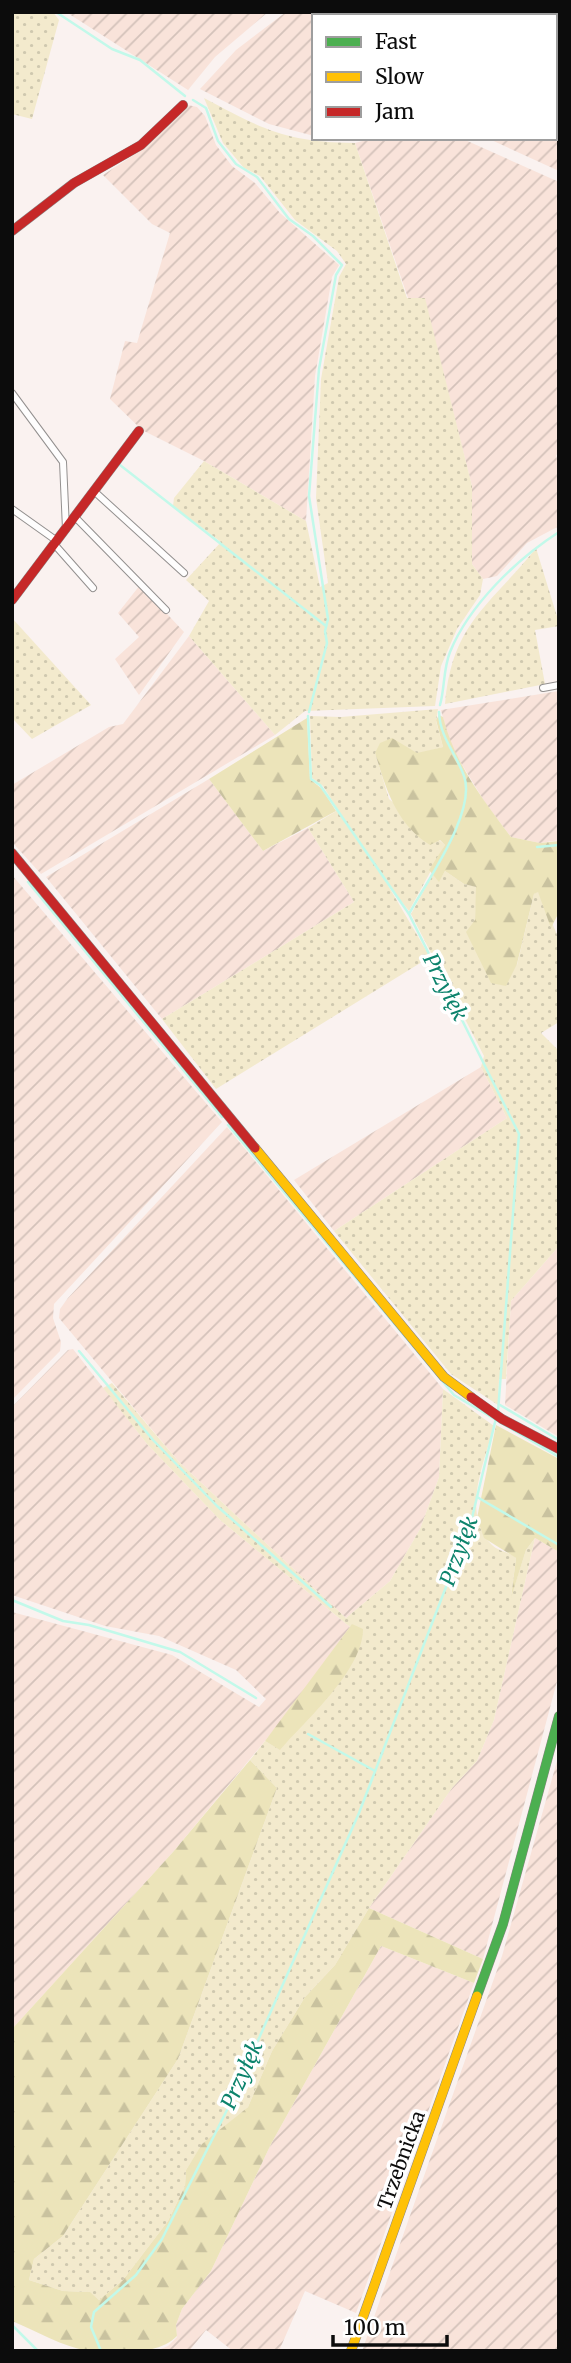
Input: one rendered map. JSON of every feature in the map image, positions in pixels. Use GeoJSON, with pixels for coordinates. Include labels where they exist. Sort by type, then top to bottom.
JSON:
{"type":"FeatureCollection","features":[{"type":"Feature","properties":{"kind":"street"},"geometry":{"type":"LineString","coordinates":[[12,231],[74,183],[141,145],[183,105]]}},
{"type":"Feature","properties":{"kind":"street"},"geometry":{"type":"LineString","coordinates":[[12,393],[62,462],[66,531]]}},
{"type":"Feature","properties":{"kind":"street"},"geometry":{"type":"LineString","coordinates":[[12,600],[139,431]]}},
{"type":"Feature","properties":{"kind":"street"},"geometry":{"type":"LineString","coordinates":[[95,492],[184,573]]}},
{"type":"Feature","properties":{"kind":"street"},"geometry":{"type":"LineString","coordinates":[[12,509],[56,543],[93,588]]}},
{"type":"Feature","properties":{"kind":"street"},"geometry":{"type":"LineString","coordinates":[[76,518],[166,610]]}},
{"type":"Feature","properties":{"kind":"street"},"geometry":{"type":"LineString","coordinates":[[543,688],[559,685]]}},
{"type":"Feature","properties":{"kind":"street"},"geometry":{"type":"LineString","coordinates":[[12,853],[444,1377],[502,1419],[559,1449]]}},
{"type":"Feature","properties":{"kind":"street","name":"Trzebnicka"},"geometry":{"type":"LineString","coordinates":[[351,2351],[506,1914],[559,1716]]}},
{"type":"Feature","properties":{"kind":"shaded area"},"geometry":{"type":"Polygon","coordinates":[[[12,12],[53,12],[59,20],[32,119],[12,114],[12,12]]]}},
{"type":"Feature","properties":{"kind":"shaded area"},"geometry":{"type":"Polygon","coordinates":[[[66,12],[268,12],[215,57],[188,90],[66,12]]]}},
{"type":"Feature","properties":{"kind":"shaded area"},"geometry":{"type":"Polygon","coordinates":[[[286,12],[559,12],[559,171],[491,140],[557,140],[557,14],[312,14],[312,135],[269,124],[200,89],[236,50],[286,12]]]}},
{"type":"Feature","properties":{"kind":"shaded area"},"geometry":{"type":"Polygon","coordinates":[[[204,98],[276,132],[311,140],[355,143],[407,298],[425,298],[472,486],[472,564],[483,579],[480,595],[457,629],[441,666],[435,706],[305,711],[275,735],[189,636],[209,601],[186,580],[221,542],[173,506],[174,498],[204,461],[306,521],[320,587],[328,583],[316,498],[321,379],[339,277],[346,264],[337,251],[295,220],[260,176],[244,168],[223,143],[204,98]]]}},
{"type":"Feature","properties":{"kind":"shaded area"},"geometry":{"type":"Polygon","coordinates":[[[188,105],[197,107],[205,116],[216,145],[232,166],[255,183],[280,213],[339,265],[332,277],[315,376],[306,521],[204,461],[142,430],[110,399],[125,341],[137,343],[170,233],[152,224],[103,175],[140,151],[188,105]]]}},
{"type":"Feature","properties":{"kind":"shaded area"},"geometry":{"type":"Polygon","coordinates":[[[366,140],[465,140],[559,182],[559,454],[556,455],[559,468],[559,526],[527,543],[497,576],[483,579],[472,564],[472,486],[424,298],[408,298],[355,143],[366,140]]]}},
{"type":"Feature","properties":{"kind":"shaded area"},"geometry":{"type":"Polygon","coordinates":[[[536,548],[559,623],[559,626],[535,630],[545,684],[445,704],[449,676],[465,634],[489,601],[536,548]]]}},
{"type":"Feature","properties":{"kind":"shaded area"},"geometry":{"type":"Polygon","coordinates":[[[140,585],[184,632],[139,695],[115,659],[139,637],[118,613],[140,585]]]}},
{"type":"Feature","properties":{"kind":"shaded area"},"geometry":{"type":"Polygon","coordinates":[[[12,618],[91,705],[32,739],[12,718],[12,618]]]}},
{"type":"Feature","properties":{"kind":"shaded area"},"geometry":{"type":"Polygon","coordinates":[[[189,636],[275,735],[41,874],[12,842],[12,785],[109,727],[123,724],[189,636]]]}},
{"type":"Feature","properties":{"kind":"shaded area"},"geometry":{"type":"Polygon","coordinates":[[[559,691],[559,840],[540,843],[511,837],[486,804],[450,745],[441,710],[559,691]]]}},
{"type":"Feature","properties":{"kind":"shaded area"},"geometry":{"type":"Polygon","coordinates":[[[438,709],[436,721],[443,747],[417,754],[375,753],[389,799],[445,845],[409,911],[386,882],[430,957],[216,1089],[162,1019],[354,902],[308,828],[338,810],[323,786],[312,778],[310,716],[341,717],[438,709]]]}},
{"type":"Feature","properties":{"kind":"shaded area"},"geometry":{"type":"Polygon","coordinates":[[[209,779],[263,851],[308,828],[354,902],[162,1019],[46,877],[209,779]]]}},
{"type":"Feature","properties":{"kind":"shaded area"},"geometry":{"type":"Polygon","coordinates":[[[445,871],[464,884],[477,887],[475,920],[517,965],[534,894],[538,891],[559,939],[559,1022],[541,1033],[559,1051],[559,1246],[511,1301],[506,1379],[499,1379],[498,1405],[451,1374],[334,1231],[507,1118],[481,1067],[484,1056],[411,914],[433,874],[439,881],[445,871]]]}},
{"type":"Feature","properties":{"kind":"shaded area"},"geometry":{"type":"Polygon","coordinates":[[[12,875],[222,1122],[54,1304],[53,1318],[61,1342],[60,1351],[12,1400],[12,875]]]}},
{"type":"Feature","properties":{"kind":"shaded area"},"geometry":{"type":"Polygon","coordinates":[[[481,1067],[507,1118],[334,1231],[294,1180],[481,1067]]]}},
{"type":"Feature","properties":{"kind":"shaded area"},"geometry":{"type":"Polygon","coordinates":[[[227,1127],[443,1389],[439,1477],[420,1529],[390,1581],[346,1618],[179,1462],[59,1318],[60,1309],[68,1298],[227,1127]]]}},
{"type":"Feature","properties":{"kind":"shaded area"},"geometry":{"type":"Polygon","coordinates":[[[559,1246],[559,1437],[505,1405],[511,1301],[559,1246]]]}},
{"type":"Feature","properties":{"kind":"shaded area"},"geometry":{"type":"Polygon","coordinates":[[[73,1349],[147,1444],[220,1520],[350,1627],[284,1718],[173,1852],[12,2029],[12,1612],[172,1655],[259,1707],[266,1699],[236,1670],[159,1636],[105,1626],[12,1595],[12,1407],[68,1350],[73,1349]]]}},
{"type":"Feature","properties":{"kind":"shaded area"},"geometry":{"type":"Polygon","coordinates":[[[112,1383],[179,1462],[346,1618],[390,1581],[420,1529],[439,1477],[443,1389],[494,1426],[481,1471],[476,1503],[483,1532],[492,1545],[516,1558],[511,1597],[526,1550],[535,1538],[494,1720],[477,1761],[452,1788],[369,1908],[335,1965],[305,1997],[272,2051],[248,2107],[202,2145],[186,2170],[185,2186],[168,2221],[123,2280],[99,2300],[89,2292],[63,2291],[29,2280],[34,2259],[63,2236],[178,2059],[277,1788],[250,1760],[265,1741],[279,1749],[353,1624],[350,1627],[220,1520],[147,1444],[103,1388],[112,1383]]]}},
{"type":"Feature","properties":{"kind":"shaded area"},"geometry":{"type":"Polygon","coordinates":[[[535,1538],[559,1552],[559,1674],[483,1959],[369,1908],[452,1788],[477,1761],[494,1720],[535,1538]]]}},
{"type":"Feature","properties":{"kind":"shaded area"},"geometry":{"type":"Polygon","coordinates":[[[559,1754],[559,2351],[362,2351],[502,1956],[559,1754]]]}},
{"type":"Feature","properties":{"kind":"shaded area"},"geometry":{"type":"Polygon","coordinates":[[[381,1946],[474,1983],[356,2313],[305,2291],[279,2351],[233,2351],[206,2330],[189,2351],[156,2351],[168,2346],[177,2337],[176,2325],[182,2309],[211,2271],[271,2144],[381,1946]]]}},
{"type":"Feature","properties":{"kind":"green space"},"geometry":{"type":"Polygon","coordinates":[[[439,715],[443,717],[462,765],[511,837],[540,843],[559,841],[559,912],[551,928],[538,892],[534,894],[517,964],[506,986],[491,983],[466,932],[475,920],[476,887],[464,884],[445,871],[439,882],[429,870],[445,845],[440,840],[430,845],[409,827],[388,792],[375,753],[380,743],[392,738],[417,753],[443,747],[436,720],[439,715]]]}},
{"type":"Feature","properties":{"kind":"green space"},"geometry":{"type":"Polygon","coordinates":[[[307,718],[310,779],[322,789],[336,811],[263,851],[209,779],[307,718]]]}},
{"type":"Feature","properties":{"kind":"green space"},"geometry":{"type":"Polygon","coordinates":[[[496,1425],[559,1459],[559,1552],[535,1538],[526,1550],[511,1598],[516,1558],[484,1538],[477,1518],[496,1425]]]}},
{"type":"Feature","properties":{"kind":"green space"},"geometry":{"type":"Polygon","coordinates":[[[352,1624],[363,1629],[354,1661],[344,1677],[280,1750],[265,1741],[352,1624]]]}},
{"type":"Feature","properties":{"kind":"green space"},"geometry":{"type":"Polygon","coordinates":[[[250,1760],[277,1788],[178,2059],[63,2236],[34,2259],[29,2280],[63,2291],[90,2292],[99,2300],[123,2280],[168,2221],[185,2186],[186,2170],[202,2144],[248,2107],[272,2051],[305,1997],[335,1965],[369,1908],[483,1959],[474,1983],[381,1946],[271,2144],[211,2271],[182,2309],[176,2325],[177,2336],[159,2347],[136,2352],[79,2349],[12,2321],[12,2029],[173,1852],[250,1760]]]}},
{"type":"Feature","properties":{"kind":"waterway"},"geometry":{"type":"LineString","coordinates":[[56,12],[112,49],[140,60],[185,96]]}},
{"type":"Feature","properties":{"kind":"waterway"},"geometry":{"type":"LineString","coordinates":[[193,100],[206,108],[218,141],[236,164],[257,177],[289,219],[313,236],[342,265],[336,275],[319,369],[309,496],[328,619],[325,631],[327,643],[309,712]]}},
{"type":"Feature","properties":{"kind":"waterway"},"geometry":{"type":"LineString","coordinates":[[120,465],[326,626]]}},
{"type":"Feature","properties":{"kind":"waterway","name":"Przyłęk"},"geometry":{"type":"LineString","coordinates":[[440,705],[450,652],[469,617],[511,569],[559,532]]}},
{"type":"Feature","properties":{"kind":"waterway","name":"Przyłęk"},"geometry":{"type":"LineString","coordinates":[[409,914],[457,827],[466,791],[464,776],[445,738],[439,712]]}},
{"type":"Feature","properties":{"kind":"waterway","name":"Przyłęk"},"geometry":{"type":"LineString","coordinates":[[308,716],[311,779],[320,785],[409,914],[519,1134],[498,1412]]}},
{"type":"Feature","properties":{"kind":"waterway"},"geometry":{"type":"LineString","coordinates":[[537,847],[559,845]]}},
{"type":"Feature","properties":{"kind":"waterway"},"geometry":{"type":"LineString","coordinates":[[28,882],[222,1117]]}},
{"type":"Feature","properties":{"kind":"waterway"},"geometry":{"type":"LineString","coordinates":[[228,1125],[454,1395],[559,1457]]}},
{"type":"Feature","properties":{"kind":"waterway"},"geometry":{"type":"LineString","coordinates":[[79,1351],[153,1440],[217,1506],[331,1607]]}},
{"type":"Feature","properties":{"kind":"waterway"},"geometry":{"type":"LineString","coordinates":[[500,1405],[559,1440]]}},
{"type":"Feature","properties":{"kind":"waterway","name":"Przyłęk"},"geometry":{"type":"LineString","coordinates":[[101,2351],[91,2327],[94,2312],[136,2275],[162,2239],[228,2108],[359,1813],[471,1522],[496,1418]]}},
{"type":"Feature","properties":{"kind":"waterway"},"geometry":{"type":"LineString","coordinates":[[477,1497],[559,1545]]}},
{"type":"Feature","properties":{"kind":"waterway"},"geometry":{"type":"LineString","coordinates":[[12,1600],[63,1621],[89,1625],[180,1652],[256,1698]]}},
{"type":"Feature","properties":{"kind":"waterway"},"geometry":{"type":"LineString","coordinates":[[308,1734],[375,1771]]}},
{"type":"Feature","properties":{"kind":"waterway"},"geometry":{"type":"LineString","coordinates":[[12,2325],[38,2351]]}},
{"type":"Feature","properties":{"kind":"traffic: fast"},"geometry":{"type":"LineString","coordinates":[[477,1996],[503,1924],[559,1716]]}},
{"type":"Feature","properties":{"kind":"traffic: slow"},"geometry":{"type":"LineString","coordinates":[[255,1148],[444,1377],[471,1397]]}},
{"type":"Feature","properties":{"kind":"traffic: slow"},"geometry":{"type":"LineString","coordinates":[[351,2351],[477,1996]]}},
{"type":"Feature","properties":{"kind":"traffic: jam"},"geometry":{"type":"LineString","coordinates":[[12,231],[74,183],[141,145],[183,105]]}},
{"type":"Feature","properties":{"kind":"traffic: jam"},"geometry":{"type":"LineString","coordinates":[[12,600],[139,431]]}},
{"type":"Feature","properties":{"kind":"traffic: jam"},"geometry":{"type":"LineString","coordinates":[[12,853],[255,1148]]}},
{"type":"Feature","properties":{"kind":"traffic: jam"},"geometry":{"type":"LineString","coordinates":[[471,1397],[502,1419],[559,1449]]}}]}
